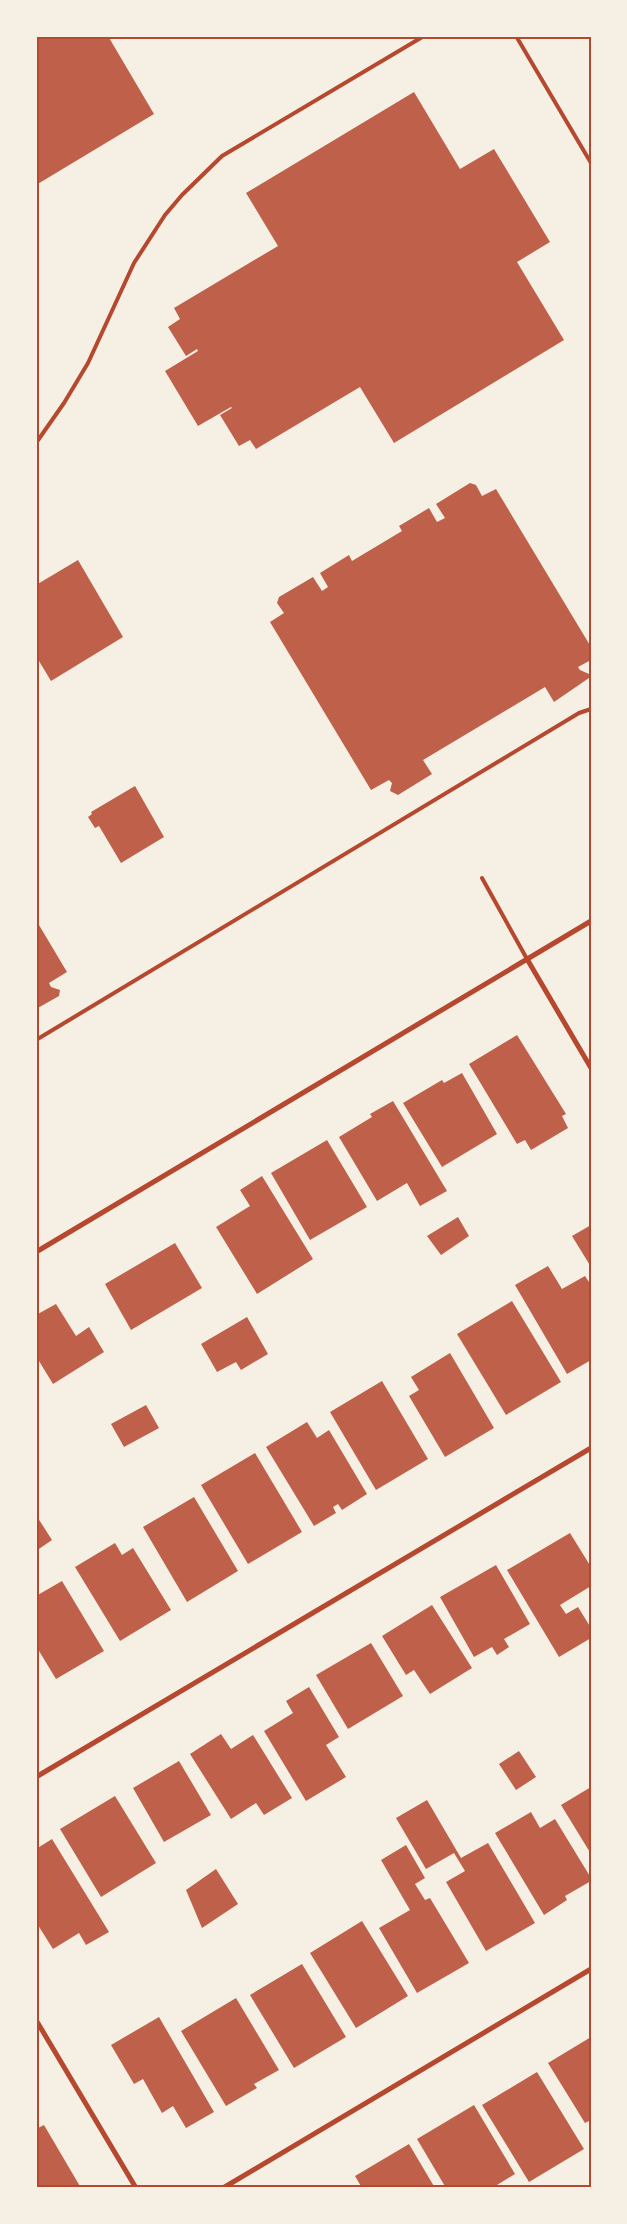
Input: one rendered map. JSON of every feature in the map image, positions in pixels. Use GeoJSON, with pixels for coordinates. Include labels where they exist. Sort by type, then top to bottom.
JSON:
{"type":"FeatureCollection","features":[{"type":"Feature","properties":{"kind":"street"},"geometry":{"type":"LineString","coordinates":[[36,1252],[591,921]]}},
{"type":"Feature","properties":{"kind":"street"},"geometry":{"type":"LineString","coordinates":[[527,959],[591,1068]]}},
{"type":"Feature","properties":{"kind":"street"},"geometry":{"type":"LineString","coordinates":[[36,1777],[591,1448]]}},
{"type":"Feature","properties":{"kind":"street"},"geometry":{"type":"LineString","coordinates":[[223,2188],[591,1969]]}},
{"type":"Feature","properties":{"kind":"street"},"geometry":{"type":"LineString","coordinates":[[36,2020],[136,2188]]}},
{"type":"Feature","properties":{"kind":"lane"},"geometry":{"type":"LineString","coordinates":[[36,444],[88,363],[134,263],[164,216],[182,195],[222,156],[424,36]]}},
{"type":"Feature","properties":{"kind":"lane"},"geometry":{"type":"LineString","coordinates":[[516,36],[591,163]]}},
{"type":"Feature","properties":{"kind":"lane"},"geometry":{"type":"LineString","coordinates":[[36,1040],[579,713],[591,709]]}},
{"type":"Feature","properties":{"kind":"lane"},"geometry":{"type":"LineString","coordinates":[[482,878],[527,959]]}},
{"type":"Feature","properties":{"kind":"building"},"geometry":{"type":"Polygon","coordinates":[[[36,36],[108,36],[154,114],[36,185],[36,36]]]}},
{"type":"Feature","properties":{"kind":"building"},"geometry":{"type":"Polygon","coordinates":[[[414,92],[460,169],[494,149],[550,242],[517,262],[564,340],[394,443],[360,387],[256,449],[250,440],[239,446],[220,415],[231,407],[198,426],[165,371],[198,351],[197,349],[186,356],[168,327],[180,319],[174,308],[278,246],[246,193],[414,92]]]}},
{"type":"Feature","properties":{"kind":"building"},"geometry":{"type":"Polygon","coordinates":[[[470,483],[476,485],[482,496],[496,489],[591,647],[591,660],[578,667],[589,674],[589,678],[554,702],[545,687],[423,760],[432,774],[398,795],[390,791],[392,783],[389,780],[371,790],[270,622],[284,613],[277,603],[279,597],[313,577],[322,591],[328,587],[320,573],[349,555],[352,561],[402,531],[399,526],[429,508],[437,522],[445,518],[436,504],[470,483]]]}},
{"type":"Feature","properties":{"kind":"building"},"geometry":{"type":"Polygon","coordinates":[[[78,560],[123,637],[51,681],[36,656],[36,585],[78,560]]]}},
{"type":"Feature","properties":{"kind":"building"},"geometry":{"type":"Polygon","coordinates":[[[135,786],[164,837],[121,863],[99,826],[95,828],[88,817],[92,814],[91,812],[135,786]]]}},
{"type":"Feature","properties":{"kind":"building"},"geometry":{"type":"Polygon","coordinates":[[[36,920],[67,972],[49,983],[51,987],[60,990],[59,996],[36,1009],[36,920]]]}},
{"type":"Feature","properties":{"kind":"building"},"geometry":{"type":"Polygon","coordinates":[[[517,1035],[566,1114],[562,1116],[568,1128],[531,1150],[525,1140],[517,1144],[469,1064],[517,1035]]]}},
{"type":"Feature","properties":{"kind":"building"},"geometry":{"type":"Polygon","coordinates":[[[462,1073],[497,1134],[442,1167],[403,1103],[442,1080],[444,1083],[462,1073]]]}},
{"type":"Feature","properties":{"kind":"building"},"geometry":{"type":"Polygon","coordinates":[[[393,1101],[447,1191],[420,1206],[407,1183],[377,1201],[339,1137],[372,1117],[370,1114],[393,1101]]]}},
{"type":"Feature","properties":{"kind":"building"},"geometry":{"type":"Polygon","coordinates":[[[327,1140],[367,1207],[310,1240],[271,1173],[327,1140]]]}},
{"type":"Feature","properties":{"kind":"building"},"geometry":{"type":"Polygon","coordinates":[[[262,1176],[313,1259],[257,1294],[216,1227],[250,1206],[240,1190],[262,1176]]]}},
{"type":"Feature","properties":{"kind":"building"},"geometry":{"type":"Polygon","coordinates":[[[458,1217],[469,1236],[441,1255],[427,1236],[458,1217]]]}},
{"type":"Feature","properties":{"kind":"building"},"geometry":{"type":"Polygon","coordinates":[[[591,1225],[591,1267],[572,1236],[591,1225]]]}},
{"type":"Feature","properties":{"kind":"building"},"geometry":{"type":"Polygon","coordinates":[[[175,1243],[202,1288],[131,1330],[105,1284],[175,1243]]]}},
{"type":"Feature","properties":{"kind":"building"},"geometry":{"type":"Polygon","coordinates":[[[548,1266],[562,1289],[585,1276],[591,1285],[591,1360],[567,1374],[515,1285],[548,1266]]]}},
{"type":"Feature","properties":{"kind":"building"},"geometry":{"type":"Polygon","coordinates":[[[512,1301],[561,1382],[506,1415],[457,1334],[512,1301]]]}},
{"type":"Feature","properties":{"kind":"building"},"geometry":{"type":"Polygon","coordinates":[[[56,1304],[76,1336],[89,1327],[104,1352],[53,1384],[36,1356],[36,1315],[56,1304]]]}},
{"type":"Feature","properties":{"kind":"building"},"geometry":{"type":"Polygon","coordinates":[[[247,1317],[268,1354],[241,1370],[236,1362],[217,1372],[201,1344],[247,1317]]]}},
{"type":"Feature","properties":{"kind":"building"},"geometry":{"type":"Polygon","coordinates":[[[450,1353],[494,1428],[445,1457],[409,1396],[419,1390],[411,1377],[450,1353]]]}},
{"type":"Feature","properties":{"kind":"building"},"geometry":{"type":"Polygon","coordinates":[[[382,1381],[428,1459],[376,1490],[330,1412],[382,1381]]]}},
{"type":"Feature","properties":{"kind":"building"},"geometry":{"type":"Polygon","coordinates":[[[146,1405],[159,1428],[124,1447],[111,1424],[146,1405]]]}},
{"type":"Feature","properties":{"kind":"building"},"geometry":{"type":"Polygon","coordinates":[[[307,1422],[317,1438],[329,1430],[367,1494],[342,1510],[338,1504],[333,1507],[336,1513],[314,1526],[266,1447],[307,1422]]]}},
{"type":"Feature","properties":{"kind":"building"},"geometry":{"type":"Polygon","coordinates":[[[255,1453],[302,1532],[248,1564],[201,1485],[255,1453]]]}},
{"type":"Feature","properties":{"kind":"building"},"geometry":{"type":"Polygon","coordinates":[[[194,1497],[238,1571],[187,1602],[143,1527],[194,1497]]]}},
{"type":"Feature","properties":{"kind":"building"},"geometry":{"type":"Polygon","coordinates":[[[36,1515],[52,1540],[36,1551],[36,1515]]]}},
{"type":"Feature","properties":{"kind":"building"},"geometry":{"type":"Polygon","coordinates":[[[570,1533],[591,1567],[591,1586],[560,1605],[566,1614],[578,1607],[591,1628],[591,1638],[559,1657],[507,1570],[570,1533]]]}},
{"type":"Feature","properties":{"kind":"building"},"geometry":{"type":"Polygon","coordinates":[[[115,1543],[122,1555],[133,1548],[171,1610],[120,1641],[75,1567],[115,1543]]]}},
{"type":"Feature","properties":{"kind":"building"},"geometry":{"type":"Polygon","coordinates":[[[496,1565],[530,1624],[504,1639],[509,1647],[497,1655],[492,1647],[474,1657],[440,1597],[496,1565]]]}},
{"type":"Feature","properties":{"kind":"building"},"geometry":{"type":"Polygon","coordinates":[[[62,1581],[104,1651],[56,1679],[36,1646],[36,1596],[62,1581]]]}},
{"type":"Feature","properties":{"kind":"building"},"geometry":{"type":"Polygon","coordinates":[[[432,1605],[472,1668],[430,1694],[414,1670],[406,1675],[382,1636],[432,1605]]]}},
{"type":"Feature","properties":{"kind":"building"},"geometry":{"type":"Polygon","coordinates":[[[371,1643],[403,1696],[348,1729],[316,1675],[371,1643]]]}},
{"type":"Feature","properties":{"kind":"building"},"geometry":{"type":"Polygon","coordinates":[[[309,1687],[339,1737],[326,1745],[346,1777],[306,1801],[264,1731],[293,1713],[286,1701],[309,1687]]]}},
{"type":"Feature","properties":{"kind":"building"},"geometry":{"type":"Polygon","coordinates":[[[221,1734],[231,1749],[253,1735],[292,1798],[264,1815],[256,1803],[231,1819],[190,1754],[221,1734]]]}},
{"type":"Feature","properties":{"kind":"building"},"geometry":{"type":"Polygon","coordinates":[[[519,1751],[536,1777],[516,1790],[499,1764],[519,1751]]]}},
{"type":"Feature","properties":{"kind":"building"},"geometry":{"type":"Polygon","coordinates":[[[179,1761],[211,1815],[164,1842],[133,1788],[179,1761]]]}},
{"type":"Feature","properties":{"kind":"building"},"geometry":{"type":"Polygon","coordinates":[[[591,1787],[591,1854],[561,1805],[591,1787]]]}},
{"type":"Feature","properties":{"kind":"building"},"geometry":{"type":"Polygon","coordinates":[[[115,1796],[156,1863],[101,1897],[60,1829],[115,1796]]]}},
{"type":"Feature","properties":{"kind":"building"},"geometry":{"type":"Polygon","coordinates":[[[427,1800],[461,1858],[488,1843],[535,1923],[486,1951],[446,1882],[465,1871],[454,1853],[426,1869],[396,1818],[427,1800]]]}},
{"type":"Feature","properties":{"kind":"building"},"geometry":{"type":"Polygon","coordinates":[[[531,1812],[540,1828],[555,1819],[591,1878],[591,1881],[565,1896],[567,1900],[544,1915],[495,1833],[531,1812]]]}},
{"type":"Feature","properties":{"kind":"building"},"geometry":{"type":"Polygon","coordinates":[[[52,1839],[109,1932],[86,1945],[79,1933],[53,1949],[36,1922],[36,1849],[52,1839]]]}},
{"type":"Feature","properties":{"kind":"building"},"geometry":{"type":"Polygon","coordinates":[[[406,1845],[425,1878],[415,1884],[425,1900],[430,1898],[469,1963],[417,1993],[379,1928],[410,1910],[381,1860],[406,1845]]]}},
{"type":"Feature","properties":{"kind":"building"},"geometry":{"type":"Polygon","coordinates":[[[216,1869],[238,1904],[202,1928],[186,1890],[216,1869]]]}},
{"type":"Feature","properties":{"kind":"building"},"geometry":{"type":"Polygon","coordinates":[[[362,1921],[408,1996],[356,2028],[310,1953],[362,1921]]]}},
{"type":"Feature","properties":{"kind":"building"},"geometry":{"type":"Polygon","coordinates":[[[302,1964],[346,2037],[294,2068],[250,1995],[302,1964]]]}},
{"type":"Feature","properties":{"kind":"building"},"geometry":{"type":"Polygon","coordinates":[[[236,1998],[279,2070],[254,2084],[257,2088],[226,2106],[181,2031],[236,1998]]]}},
{"type":"Feature","properties":{"kind":"building"},"geometry":{"type":"Polygon","coordinates":[[[159,2017],[214,2112],[186,2128],[173,2106],[162,2113],[143,2079],[134,2084],[111,2045],[159,2017]]]}},
{"type":"Feature","properties":{"kind":"building"},"geometry":{"type":"Polygon","coordinates":[[[591,2037],[591,2120],[585,2123],[548,2063],[591,2037]]]}},
{"type":"Feature","properties":{"kind":"building"},"geometry":{"type":"Polygon","coordinates":[[[537,2072],[584,2149],[529,2182],[482,2105],[537,2072]]]}},
{"type":"Feature","properties":{"kind":"building"},"geometry":{"type":"Polygon","coordinates":[[[474,2105],[515,2174],[492,2188],[446,2188],[417,2139],[474,2105]]]}},
{"type":"Feature","properties":{"kind":"building"},"geometry":{"type":"Polygon","coordinates":[[[44,2125],[81,2188],[36,2188],[36,2129],[44,2125]]]}},
{"type":"Feature","properties":{"kind":"building"},"geometry":{"type":"Polygon","coordinates":[[[409,2144],[435,2188],[362,2188],[355,2176],[409,2144]]]}}]}
